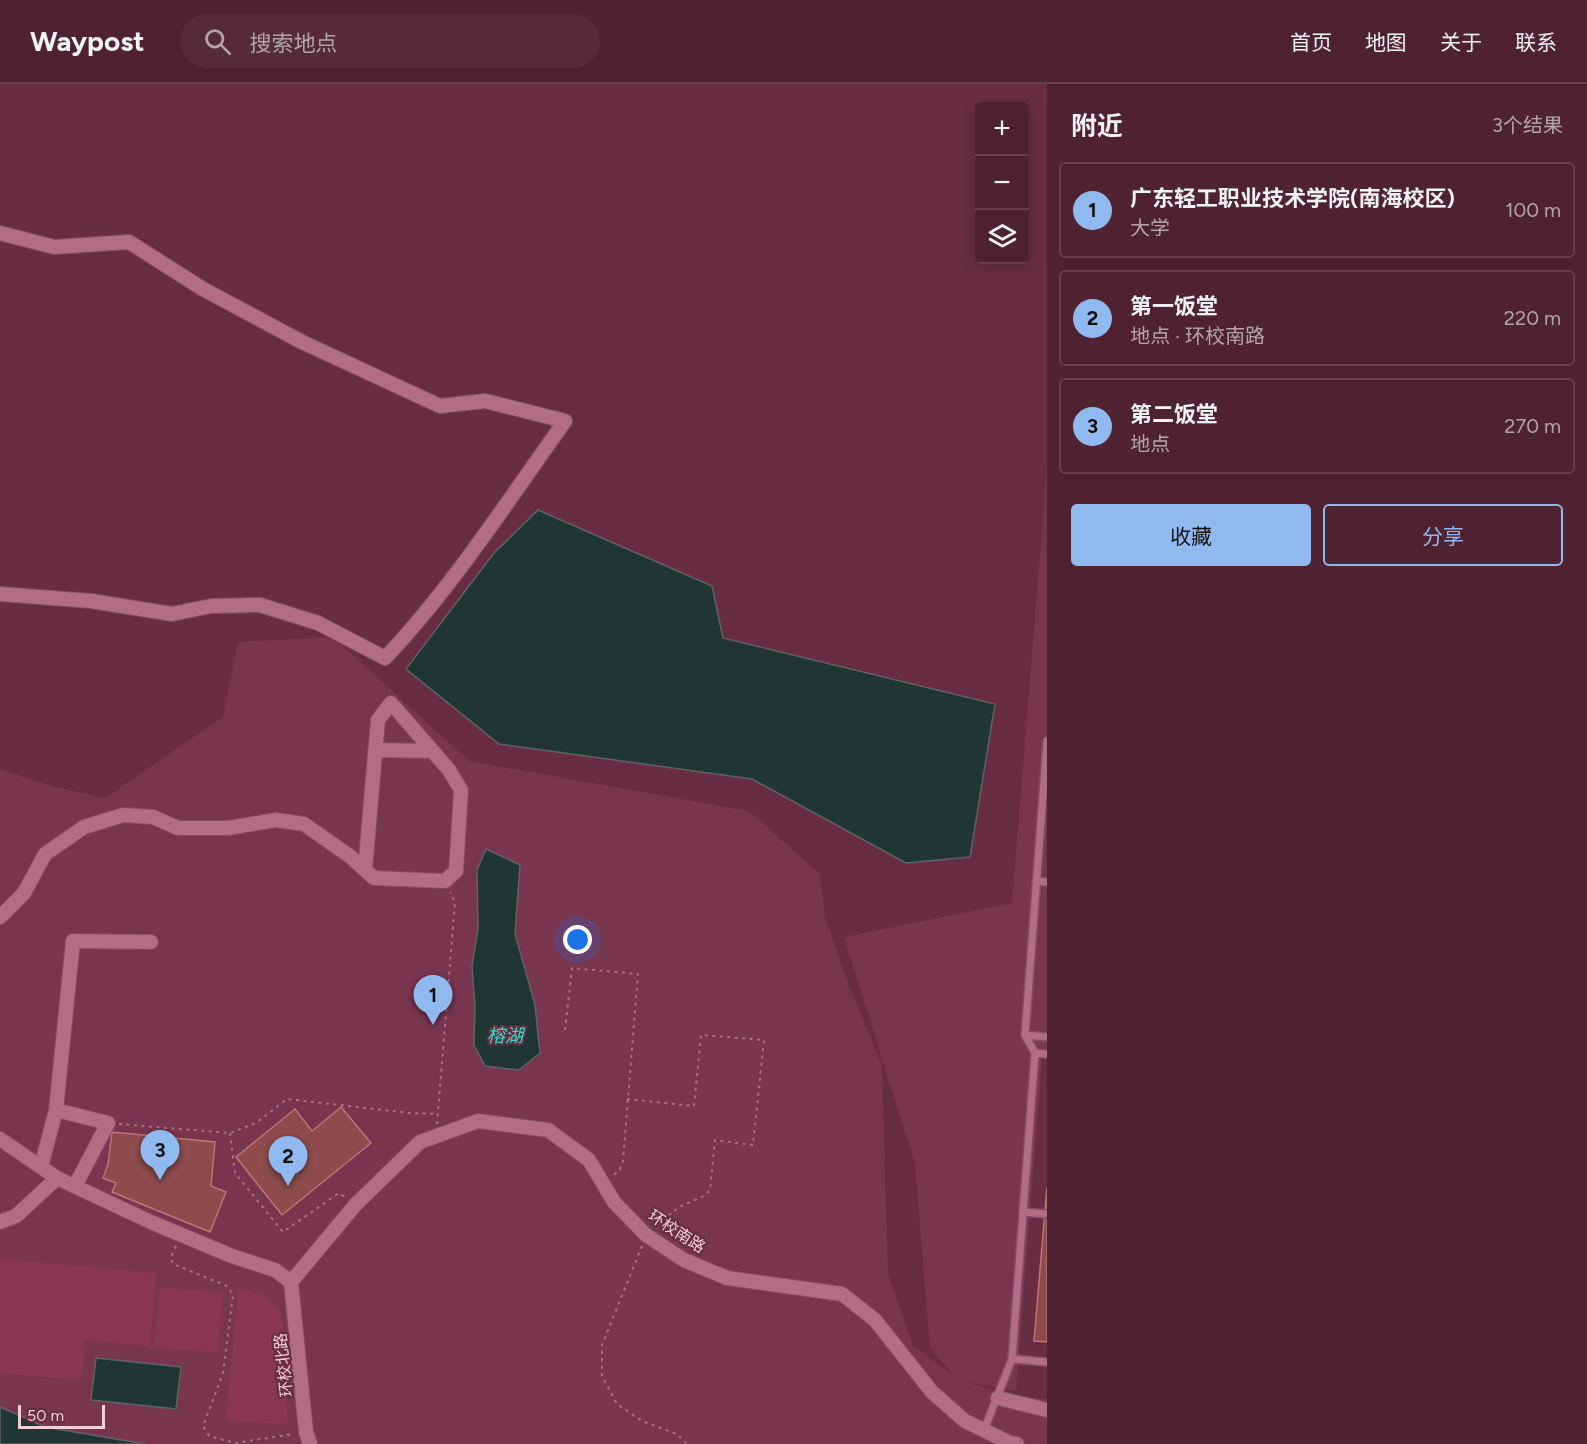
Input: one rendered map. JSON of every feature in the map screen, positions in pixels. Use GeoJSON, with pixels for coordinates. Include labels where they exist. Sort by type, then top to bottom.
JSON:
{"type":"FeatureCollection","features":[{"type":"Feature","properties":{"kind":"street"},"geometry":{"type":"LineString","coordinates":[[0,233],[54,248],[129,242],[203,289],[302,342],[440,406],[485,401],[565,421],[463,562],[404,638],[385,658],[318,623],[260,605],[211,606],[172,614],[91,601],[0,594]]}},
{"type":"Feature","properties":{"kind":"street"},"geometry":{"type":"LineString","coordinates":[[0,917],[24,893],[45,854],[84,827],[123,814],[153,817],[178,828],[228,828],[276,820],[304,824],[351,857],[365,870],[374,878],[445,881],[456,871],[461,790],[450,770],[392,703],[378,720],[365,870]]}},
{"type":"Feature","properties":{"kind":"street"},"geometry":{"type":"LineString","coordinates":[[375,750],[433,751]]}},
{"type":"Feature","properties":{"kind":"street"},"geometry":{"type":"LineString","coordinates":[[41,1167],[57,1110],[73,941],[151,942]]}},
{"type":"Feature","properties":{"kind":"street"},"geometry":{"type":"LineString","coordinates":[[57,1110],[108,1123],[75,1186]]}},
{"type":"Feature","properties":{"kind":"street","name":"环校南路"},"geometry":{"type":"LineString","coordinates":[[291,1282],[356,1204],[420,1142],[478,1121],[548,1130],[590,1160],[614,1202],[646,1235],[684,1260],[727,1278],[842,1294],[875,1320],[932,1392],[965,1421],[1010,1443],[1017,1444]]}},
{"type":"Feature","properties":{"kind":"street"},"geometry":{"type":"LineString","coordinates":[[0,1139],[57,1178],[182,1235],[232,1256],[275,1270],[291,1282]]}},
{"type":"Feature","properties":{"kind":"street"},"geometry":{"type":"LineString","coordinates":[[0,1221],[16,1216],[57,1178]]}},
{"type":"Feature","properties":{"kind":"street","name":"环校北路"},"geometry":{"type":"LineString","coordinates":[[291,1282],[308,1438]]}},
{"type":"Feature","properties":{"kind":"street"},"geometry":{"type":"LineString","coordinates":[[998,1398],[1047,1410]]}},
{"type":"Feature","properties":{"kind":"lane"},"geometry":{"type":"LineString","coordinates":[[984,1430],[1012,1359],[1035,1053],[1025,1035],[1047,741]]}},
{"type":"Feature","properties":{"kind":"lane"},"geometry":{"type":"LineString","coordinates":[[1036,881],[1047,882]]}},
{"type":"Feature","properties":{"kind":"lane"},"geometry":{"type":"LineString","coordinates":[[1025,1035],[1047,1037]]}},
{"type":"Feature","properties":{"kind":"lane"},"geometry":{"type":"LineString","coordinates":[[1035,1053],[1047,1054]]}},
{"type":"Feature","properties":{"kind":"lane"},"geometry":{"type":"LineString","coordinates":[[1023,1212],[1047,1214]]}},
{"type":"Feature","properties":{"kind":"lane"},"geometry":{"type":"LineString","coordinates":[[1012,1359],[1047,1362]]}},
{"type":"Feature","properties":{"kind":"path"},"geometry":{"type":"LineString","coordinates":[[436,1136],[455,902],[445,881]]}},
{"type":"Feature","properties":{"kind":"path"},"geometry":{"type":"LineString","coordinates":[[565,1030],[572,968],[638,974],[623,1161],[619,1171],[603,1184]]}},
{"type":"Feature","properties":{"kind":"path"},"geometry":{"type":"LineString","coordinates":[[627,1099],[694,1106],[701,1035],[764,1040],[753,1145],[715,1140],[710,1190],[704,1196],[679,1207],[646,1235],[602,1345],[602,1376],[617,1404],[642,1421],[677,1434],[687,1444]]}},
{"type":"Feature","properties":{"kind":"path"},"geometry":{"type":"LineString","coordinates":[[108,1123],[230,1133],[256,1123],[287,1099],[438,1114]]}},
{"type":"Feature","properties":{"kind":"path"},"geometry":{"type":"LineString","coordinates":[[230,1133],[235,1173],[283,1232],[339,1193],[356,1204]]}},
{"type":"Feature","properties":{"kind":"path"},"geometry":{"type":"LineString","coordinates":[[182,1235],[171,1257],[173,1264],[227,1286],[233,1294],[223,1373],[203,1426],[209,1436],[236,1443],[308,1438]]}},
{"type":"Feature","properties":{"kind":"shaded area"},"geometry":{"type":"Polygon","coordinates":[[[1047,468],[1047,1059],[1042,1059],[1016,1391],[966,1382],[1023,1399],[1047,1398],[1047,1444],[0,1444],[0,769],[55,787],[105,798],[223,717],[238,642],[333,637],[469,761],[749,811],[820,874],[825,918],[882,1066],[888,1274],[913,1345],[955,1377],[930,1348],[915,1164],[844,937],[1012,903],[1047,468]]]}},
{"type":"Feature","properties":{"kind":"shaded area"},"geometry":{"type":"Polygon","coordinates":[[[0,1259],[156,1273],[150,1346],[85,1340],[81,1380],[0,1373],[0,1259]]]}},
{"type":"Feature","properties":{"kind":"shaded area"},"geometry":{"type":"Polygon","coordinates":[[[160,1287],[223,1293],[217,1353],[154,1347],[160,1287]]]}},
{"type":"Feature","properties":{"kind":"shaded area"},"geometry":{"type":"Polygon","coordinates":[[[238,1290],[259,1294],[270,1299],[282,1317],[288,1425],[226,1420],[238,1290]]]}},
{"type":"Feature","properties":{"kind":"water"},"geometry":{"type":"Polygon","coordinates":[[[538,510],[712,586],[723,638],[995,704],[970,857],[906,863],[752,779],[499,744],[406,669],[494,553],[538,510]]]}},
{"type":"Feature","properties":{"kind":"water","name":"榕湖"},"geometry":{"type":"Polygon","coordinates":[[[486,849],[520,865],[515,934],[535,1005],[540,1053],[519,1070],[485,1066],[474,1045],[475,1006],[472,966],[478,929],[477,870],[486,849]]]}},
{"type":"Feature","properties":{"kind":"water"},"geometry":{"type":"Polygon","coordinates":[[[96,1358],[181,1367],[176,1409],[91,1400],[96,1358]]]}},
{"type":"Feature","properties":{"kind":"water"},"geometry":{"type":"Polygon","coordinates":[[[0,1407],[45,1427],[145,1444],[0,1444],[0,1407]]]}},
{"type":"Feature","properties":{"kind":"building"},"geometry":{"type":"Polygon","coordinates":[[[341,1107],[371,1143],[282,1215],[236,1157],[295,1109],[312,1131],[341,1107]]]}},
{"type":"Feature","properties":{"kind":"building"},"geometry":{"type":"Polygon","coordinates":[[[112,1132],[215,1142],[211,1186],[226,1192],[210,1232],[112,1192],[116,1183],[103,1178],[108,1164],[112,1132]]]}},
{"type":"Feature","properties":{"kind":"building"},"geometry":{"type":"Polygon","coordinates":[[[1047,1187],[1047,1342],[1034,1341],[1047,1187]]]}},
{"type":"Feature","properties":{"kind":"place","name":"广东轻工职业技术学院(南海校区)"},"geometry":{"type":"Point","coordinates":[433,1025]}},
{"type":"Feature","properties":{"kind":"place","name":"第二饭堂"},"geometry":{"type":"Point","coordinates":[160,1180]}},
{"type":"Feature","properties":{"kind":"place","name":"第一饭堂"},"geometry":{"type":"Point","coordinates":[288,1186]}}]}
